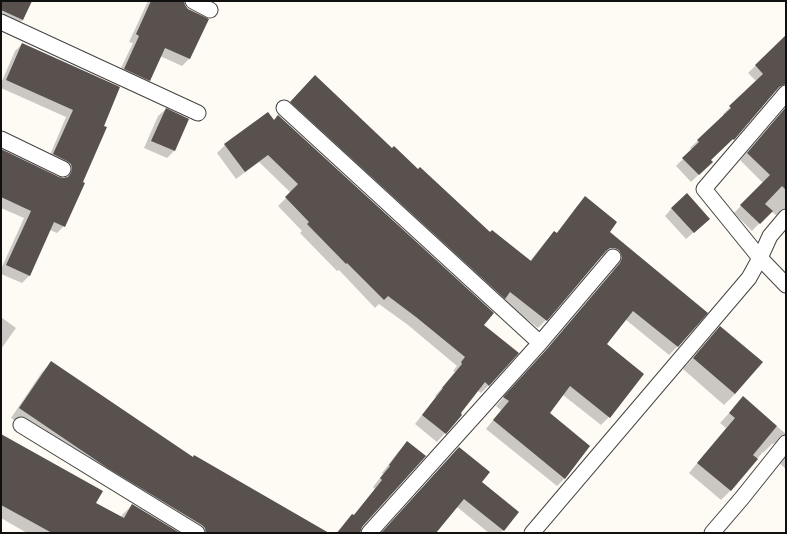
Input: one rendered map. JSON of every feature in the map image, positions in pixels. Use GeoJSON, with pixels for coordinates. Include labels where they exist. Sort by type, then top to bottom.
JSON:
{"type":"FeatureCollection","features":[{"type":"Feature","properties":{"kind":"street"},"geometry":{"type":"LineString","coordinates":[[192,1],[210,10]]}},
{"type":"Feature","properties":{"kind":"street"},"geometry":{"type":"LineString","coordinates":[[1,22],[198,113]]}},
{"type":"Feature","properties":{"kind":"street"},"geometry":{"type":"LineString","coordinates":[[786,93],[704,189],[760,258],[786,285]]}},
{"type":"Feature","properties":{"kind":"street"},"geometry":{"type":"LineString","coordinates":[[284,108],[540,342]]}},
{"type":"Feature","properties":{"kind":"street"},"geometry":{"type":"LineString","coordinates":[[1,139],[63,169]]}},
{"type":"Feature","properties":{"kind":"street"},"geometry":{"type":"LineString","coordinates":[[532,533],[749,278],[770,236],[786,217]]}},
{"type":"Feature","properties":{"kind":"street"},"geometry":{"type":"LineString","coordinates":[[369,533],[540,342],[613,257]]}},
{"type":"Feature","properties":{"kind":"street"},"geometry":{"type":"LineString","coordinates":[[22,425],[197,533]]}},
{"type":"Feature","properties":{"kind":"street"},"geometry":{"type":"LineString","coordinates":[[712,533],[786,443]]}},
{"type":"Feature","properties":{"kind":"building"},"geometry":{"type":"Polygon","coordinates":[[[1,1],[32,1],[23,20],[1,10],[1,1]]]}},
{"type":"Feature","properties":{"kind":"building"},"geometry":{"type":"Polygon","coordinates":[[[151,1],[184,1],[188,9],[209,19],[190,59],[165,48],[150,81],[124,69],[139,36],[136,34],[151,1]]]}},
{"type":"Feature","properties":{"kind":"building"},"geometry":{"type":"Polygon","coordinates":[[[786,35],[786,84],[779,87],[734,140],[733,139],[711,160],[713,162],[699,175],[682,158],[699,142],[697,140],[731,108],[729,106],[763,74],[755,65],[786,35]]]}},
{"type":"Feature","properties":{"kind":"building"},"geometry":{"type":"Polygon","coordinates":[[[22,43],[120,87],[104,126],[107,127],[83,182],[85,183],[65,227],[54,222],[30,276],[6,265],[31,211],[1,197],[1,149],[59,177],[68,177],[71,173],[71,164],[53,154],[73,110],[6,80],[22,43]]]}},
{"type":"Feature","properties":{"kind":"building"},"geometry":{"type":"Polygon","coordinates":[[[315,75],[392,148],[394,146],[418,169],[420,167],[490,232],[492,230],[531,261],[554,231],[557,233],[585,196],[617,222],[610,232],[708,313],[678,347],[633,311],[607,344],[644,374],[610,418],[570,386],[550,413],[590,446],[565,479],[493,420],[509,401],[503,397],[547,349],[620,263],[622,258],[619,250],[610,248],[606,251],[547,321],[510,292],[505,299],[290,102],[315,75]]]}},
{"type":"Feature","properties":{"kind":"building"},"geometry":{"type":"Polygon","coordinates":[[[786,107],[786,190],[782,186],[765,204],[773,211],[760,224],[740,205],[770,175],[747,153],[786,107]]]}},
{"type":"Feature","properties":{"kind":"building"},"geometry":{"type":"Polygon","coordinates":[[[166,108],[189,119],[175,151],[151,141],[166,108]]]}},
{"type":"Feature","properties":{"kind":"building"},"geometry":{"type":"Polygon","coordinates":[[[268,112],[274,120],[278,115],[494,313],[484,325],[519,353],[489,386],[485,382],[461,413],[462,415],[446,434],[422,415],[462,364],[461,362],[465,357],[388,296],[384,300],[347,263],[346,264],[307,224],[309,222],[285,197],[298,184],[268,155],[245,172],[224,144],[268,112]]]}},
{"type":"Feature","properties":{"kind":"building"},"geometry":{"type":"Polygon","coordinates":[[[687,193],[710,219],[694,233],[671,208],[687,193]]]}},
{"type":"Feature","properties":{"kind":"building"},"geometry":{"type":"Polygon","coordinates":[[[720,326],[763,362],[735,394],[693,358],[720,326]]]}},
{"type":"Feature","properties":{"kind":"building"},"geometry":{"type":"Polygon","coordinates":[[[51,361],[193,457],[194,455],[329,533],[206,533],[205,528],[202,525],[109,469],[19,408],[51,361]]]}},
{"type":"Feature","properties":{"kind":"building"},"geometry":{"type":"Polygon","coordinates":[[[743,396],[777,426],[753,455],[758,459],[731,491],[697,463],[735,418],[729,413],[743,396]]]}},
{"type":"Feature","properties":{"kind":"building"},"geometry":{"type":"Polygon","coordinates":[[[1,434],[103,491],[96,503],[124,518],[132,504],[180,533],[52,533],[1,505],[1,434]]]}},
{"type":"Feature","properties":{"kind":"building"},"geometry":{"type":"Polygon","coordinates":[[[407,441],[426,456],[362,527],[360,533],[337,533],[352,514],[354,515],[382,480],[380,478],[407,441]]]}},
{"type":"Feature","properties":{"kind":"building"},"geometry":{"type":"Polygon","coordinates":[[[459,447],[490,472],[482,482],[519,512],[504,531],[464,499],[436,533],[381,533],[459,447]]]}}]}
